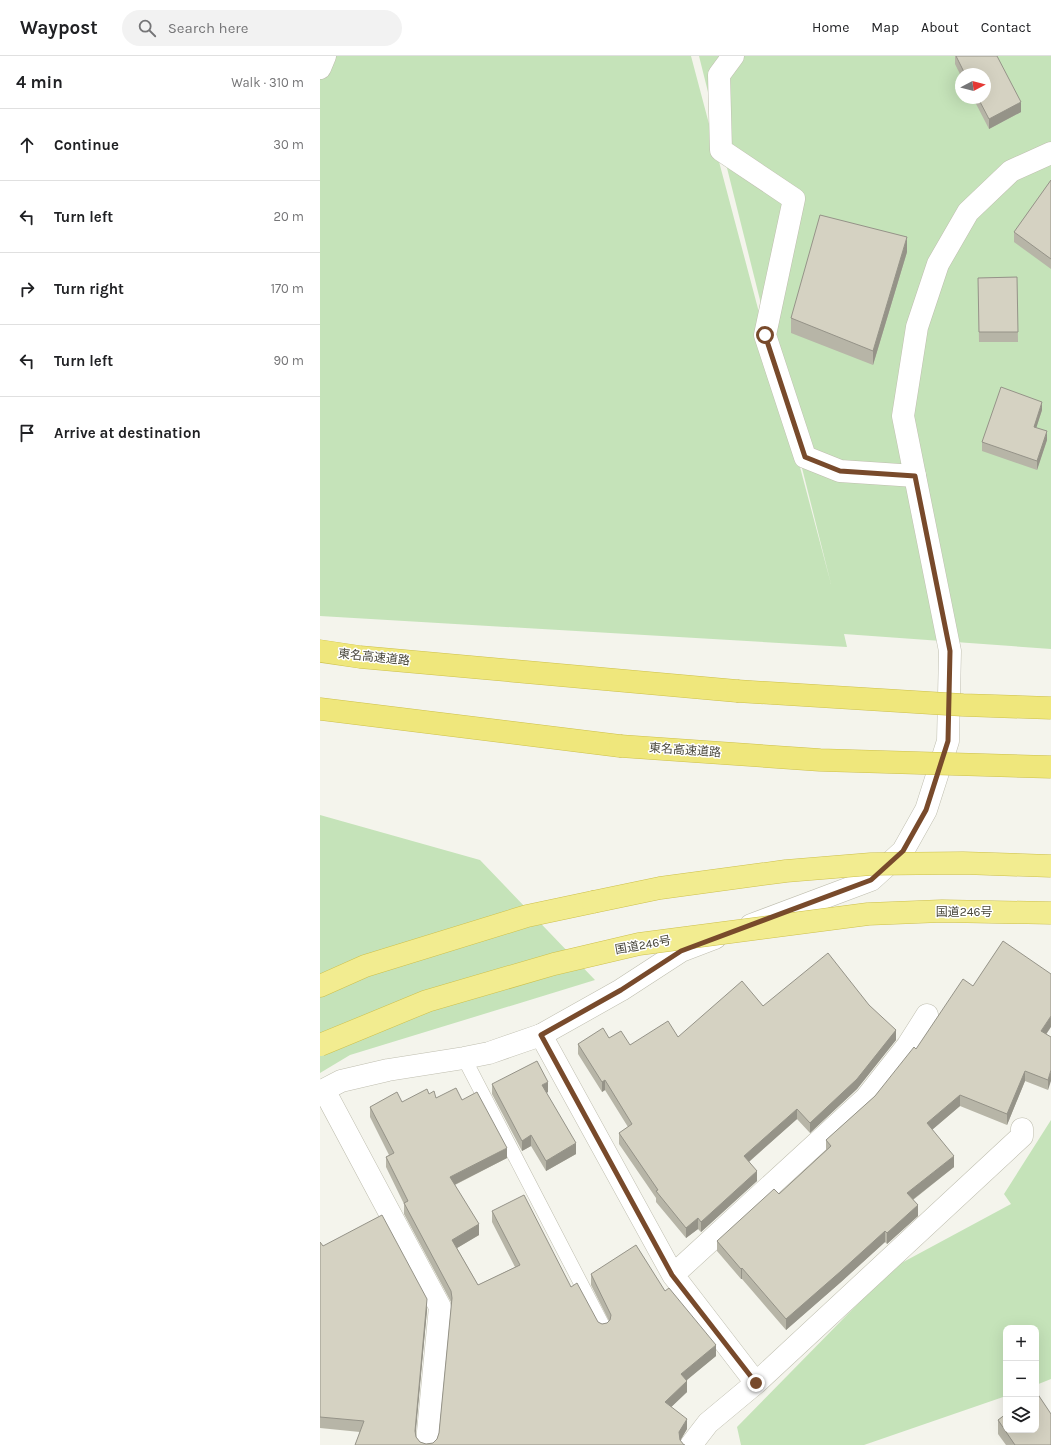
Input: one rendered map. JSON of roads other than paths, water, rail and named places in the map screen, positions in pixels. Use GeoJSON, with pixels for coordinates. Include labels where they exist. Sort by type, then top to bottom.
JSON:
{"type":"FeatureCollection","features":[{"type":"Feature","properties":{"kind":"highway","name":"東名高速道路"},"geometry":{"type":"LineString","coordinates":[[320,651],[375,658],[737,691],[963,705],[1051,708]]}},
{"type":"Feature","properties":{"kind":"highway","name":"東名高速道路"},"geometry":{"type":"LineString","coordinates":[[320,709],[620,746],[820,760],[1051,767]]}},
{"type":"Feature","properties":{"kind":"highway"},"geometry":{"type":"LineString","coordinates":[[320,986],[365,966],[527,916],[660,888],[786,871],[863,865],[963,862],[1051,866]]}},
{"type":"Feature","properties":{"kind":"highway","name":"国道246号"},"geometry":{"type":"LineString","coordinates":[[320,1045],[427,1001],[554,964],[639,944],[868,914],[942,911],[1051,913]]}},
{"type":"Feature","properties":{"kind":"street"},"geometry":{"type":"LineString","coordinates":[[320,68],[325,56]]}},
{"type":"Feature","properties":{"kind":"street"},"geometry":{"type":"LineString","coordinates":[[733,56],[719,75],[722,150],[794,199],[765,335],[805,457],[840,471],[915,476]]}},
{"type":"Feature","properties":{"kind":"street"},"geometry":{"type":"LineString","coordinates":[[427,1442],[440,1307],[322,1091],[341,1081],[388,1070],[489,1053],[541,1035],[621,990],[681,951],[871,880],[903,851],[926,810],[948,741],[950,651],[903,416],[918,327],[938,264],[968,212],[1011,172],[1051,153]]}},
{"type":"Feature","properties":{"kind":"street"},"geometry":{"type":"LineString","coordinates":[[672,1275],[866,1098],[908,1045],[927,1015]]}},
{"type":"Feature","properties":{"kind":"street"},"geometry":{"type":"LineString","coordinates":[[541,1035],[672,1275],[756,1383]]}},
{"type":"Feature","properties":{"kind":"street"},"geometry":{"type":"LineString","coordinates":[[691,1445],[708,1423],[756,1383],[1022,1136],[1022,1129]]}},
{"type":"Feature","properties":{"kind":"lane"},"geometry":{"type":"LineString","coordinates":[[464,1058],[603,1326]]}}]}
